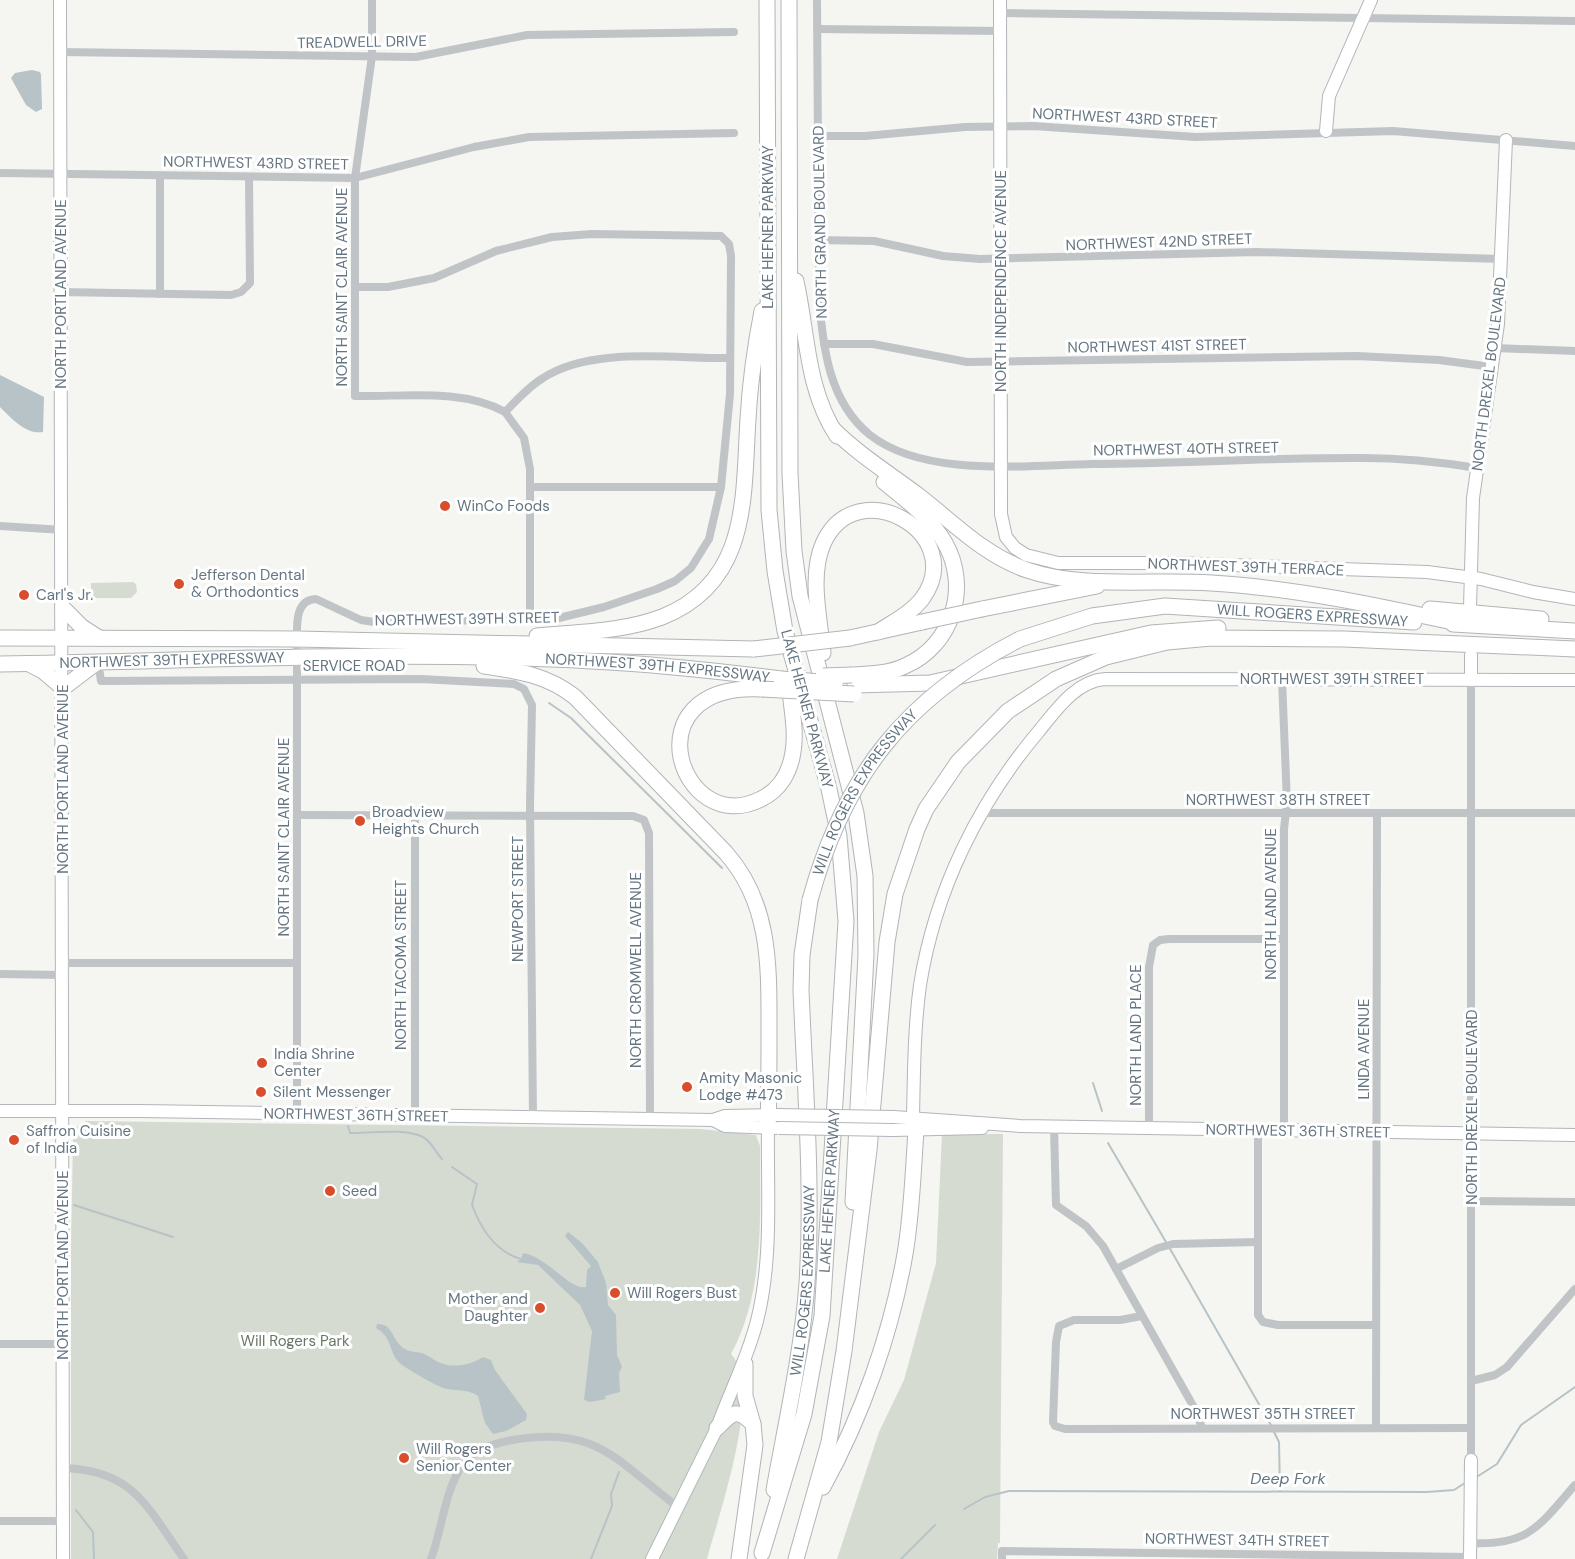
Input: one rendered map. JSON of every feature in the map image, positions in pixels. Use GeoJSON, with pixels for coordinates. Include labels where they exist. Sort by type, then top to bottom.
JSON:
{"type":"FeatureCollection","features":[{"type":"Feature","properties":{"kind":"highway","name":"LAKE HEFNER PARKWAY"},"geometry":{"type":"LineString","coordinates":[[761,1556],[799,1433],[822,1316],[846,921],[843,863],[833,803],[785,631],[775,571],[769,510],[767,0]]}},
{"type":"Feature","properties":{"kind":"highway","name":"LAKE HEFNER PARKWAY"},"geometry":{"type":"LineString","coordinates":[[789,0],[790,473],[794,551],[804,618],[856,813],[864,857],[867,908],[851,1289]]}},
{"type":"Feature","properties":{"kind":"highway"},"geometry":{"type":"LineString","coordinates":[[790,255],[805,323],[813,385],[821,408],[850,452],[932,525],[947,547],[957,582],[957,598],[949,624],[929,651],[911,663],[854,684]]}},
{"type":"Feature","properties":{"kind":"highway"},"geometry":{"type":"LineString","coordinates":[[473,643],[582,633],[645,622],[670,613],[693,600],[717,576],[737,539],[742,512],[751,371],[769,270]]}},
{"type":"Feature","properties":{"kind":"highway"},"geometry":{"type":"LineString","coordinates":[[833,429],[854,449],[1000,559],[1046,575],[1124,583],[1221,583],[1338,599],[1575,621]]}},
{"type":"Feature","properties":{"kind":"highway"},"geometry":{"type":"LineString","coordinates":[[829,707],[818,592],[820,553],[834,527],[850,516],[868,511],[890,512],[915,527],[929,547],[933,567],[930,585],[922,599],[913,609],[878,632]]}},
{"type":"Feature","properties":{"kind":"highway","name":"NORTHWEST 39TH EXPRESSWAY"},"geometry":{"type":"LineString","coordinates":[[0,638],[297,639],[754,648],[850,638],[1060,592],[1124,583]]}},
{"type":"Feature","properties":{"kind":"highway"},"geometry":{"type":"LineString","coordinates":[[1338,599],[1462,624]]}},
{"type":"Feature","properties":{"kind":"highway","name":"WILL ROGERS EXPRESSWAY"},"geometry":{"type":"LineString","coordinates":[[761,1556],[799,1357],[807,1284],[810,1216],[801,990],[802,955],[810,900],[828,840],[844,806],[870,763],[894,733],[944,687],[992,654],[1020,639],[1092,616],[1165,606],[1575,631]]}},
{"type":"Feature","properties":{"kind":"highway"},"geometry":{"type":"LineString","coordinates":[[63,608],[76,622],[99,638]]}},
{"type":"Feature","properties":{"kind":"highway"},"geometry":{"type":"LineString","coordinates":[[785,631],[794,738],[789,768],[777,788],[758,801],[735,805],[712,799],[694,786],[682,766],[680,743],[686,720],[697,707],[713,696],[760,683],[854,684],[892,685],[930,683],[1144,634],[1182,629],[1238,629],[1344,639]]}},
{"type":"Feature","properties":{"kind":"highway","name":"WILL ROGERS EXPRESSWAY"},"geometry":{"type":"LineString","coordinates":[[796,1559],[812,1508],[836,1405],[869,1149],[887,942],[895,894],[916,829],[926,809],[958,762],[1008,711],[1030,695],[1075,670],[1106,657],[1146,646],[1189,639],[1344,639],[1575,650]]}},
{"type":"Feature","properties":{"kind":"highway","name":"NORTHWEST 39TH EXPRESSWAY"},"geometry":{"type":"LineString","coordinates":[[0,664],[297,658],[590,661],[760,683],[781,679],[854,684]]}},
{"type":"Feature","properties":{"kind":"highway"},"geometry":{"type":"LineString","coordinates":[[424,658],[529,673],[562,688],[590,711],[735,863],[752,894],[766,940],[773,1122]]}},
{"type":"Feature","properties":{"kind":"highway"},"geometry":{"type":"LineString","coordinates":[[28,664],[43,671],[63,687],[98,662]]}},
{"type":"Feature","properties":{"kind":"highway"},"geometry":{"type":"LineString","coordinates":[[812,1508],[845,1446],[891,1314],[909,1221],[914,1124]]}},
{"type":"Feature","properties":{"kind":"highway"},"geometry":{"type":"LineString","coordinates":[[739,1559],[755,1445],[753,1424],[745,1396],[745,1364]]}},
{"type":"Feature","properties":{"kind":"highway"},"geometry":{"type":"LineString","coordinates":[[717,1428],[729,1416],[736,1413],[743,1414],[753,1424]]}},
{"type":"Feature","properties":{"kind":"main road","name":"NORTH PORTLAND AVENUE"},"geometry":{"type":"LineString","coordinates":[[60,0],[63,530],[63,1559]]}},
{"type":"Feature","properties":{"kind":"main road"},"geometry":{"type":"LineString","coordinates":[[1326,131],[1329,96],[1371,0]]}},
{"type":"Feature","properties":{"kind":"main road","name":"NORTH INDEPENDENCE AVENUE"},"geometry":{"type":"LineString","coordinates":[[1000,6],[1001,465],[1004,529],[1009,542],[1023,554]]}},
{"type":"Feature","properties":{"kind":"main road","name":"NORTH DREXEL BOULEVARD"},"geometry":{"type":"LineString","coordinates":[[1470,608],[1471,523],[1495,348],[1502,259],[1506,140]]}},
{"type":"Feature","properties":{"kind":"main road","name":"NORTHWEST 39TH TERRACE"},"geometry":{"type":"LineString","coordinates":[[1023,554],[1058,563],[1162,563],[1418,571],[1470,577]]}},
{"type":"Feature","properties":{"kind":"main road"},"geometry":{"type":"LineString","coordinates":[[1470,577],[1575,599]]}},
{"type":"Feature","properties":{"kind":"main road","name":"NORTH DREXEL BOULEVARD"},"geometry":{"type":"LineString","coordinates":[[1471,655],[1471,678]]}},
{"type":"Feature","properties":{"kind":"main road","name":"NORTHWEST 39TH STREET"},"geometry":{"type":"LineString","coordinates":[[982,813],[1010,769],[1037,733],[1068,699],[1090,682],[1105,679],[1575,680]]}},
{"type":"Feature","properties":{"kind":"main road"},"geometry":{"type":"LineString","coordinates":[[914,1124],[915,1027],[926,954],[946,887],[982,813]]}},
{"type":"Feature","properties":{"kind":"main road","name":"NORTHWEST 36TH STREET"},"geometry":{"type":"LineString","coordinates":[[0,1111],[713,1120],[725,1116],[773,1122],[893,1130],[914,1124],[1575,1135]]}},
{"type":"Feature","properties":{"kind":"main road","name":"NORTHWEST 36TH STREET"},"geometry":{"type":"LineString","coordinates":[[773,1122],[894,1117],[914,1124]]}},
{"type":"Feature","properties":{"kind":"main road"},"geometry":{"type":"LineString","coordinates":[[652,1559],[717,1428],[724,1407],[745,1364],[758,1319],[765,1270],[773,1122]]}},
{"type":"Feature","properties":{"kind":"main road","name":"NORTH DREXEL BOULEVARD"},"geometry":{"type":"LineString","coordinates":[[1470,1558],[1471,1460]]}},
{"type":"Feature","properties":{"kind":"street","name":"NORTH SAINT CLAIR AVENUE"},"geometry":{"type":"LineString","coordinates":[[372,0],[372,56],[355,178],[356,396],[464,398],[483,402],[505,412]]}},
{"type":"Feature","properties":{"kind":"street","name":"NORTH GRAND BOULEVARD"},"geometry":{"type":"LineString","coordinates":[[817,0],[819,299],[824,344],[833,382],[847,410],[869,434],[898,450]]}},
{"type":"Feature","properties":{"kind":"street"},"geometry":{"type":"LineString","coordinates":[[1000,6],[1363,18],[1575,21]]}},
{"type":"Feature","properties":{"kind":"street"},"geometry":{"type":"LineString","coordinates":[[817,29],[1000,31]]}},
{"type":"Feature","properties":{"kind":"street","name":"TREADWELL DRIVE"},"geometry":{"type":"LineString","coordinates":[[60,52],[416,57],[527,35],[734,32]]}},
{"type":"Feature","properties":{"kind":"street","name":"NORTHWEST 43RD STREET"},"geometry":{"type":"LineString","coordinates":[[817,136],[866,136],[1000,126],[1058,126],[1205,137],[1326,131],[1411,132],[1575,146]]}},
{"type":"Feature","properties":{"kind":"street","name":"NORTHWEST 43RD STREET"},"geometry":{"type":"LineString","coordinates":[[60,174],[355,178],[474,147],[529,137],[734,133]]}},
{"type":"Feature","properties":{"kind":"street"},"geometry":{"type":"LineString","coordinates":[[0,173],[60,174]]}},
{"type":"Feature","properties":{"kind":"street"},"geometry":{"type":"LineString","coordinates":[[160,176],[160,294]]}},
{"type":"Feature","properties":{"kind":"street"},"geometry":{"type":"LineString","coordinates":[[60,292],[237,295],[250,283],[249,177]]}},
{"type":"Feature","properties":{"kind":"street"},"geometry":{"type":"LineString","coordinates":[[355,287],[388,286],[434,278],[508,247],[552,237],[719,235],[730,246],[729,410],[721,487],[531,487]]}},
{"type":"Feature","properties":{"kind":"street","name":"NORTHWEST 42ND STREET"},"geometry":{"type":"LineString","coordinates":[[818,240],[874,241],[954,257],[1001,259],[1257,252],[1502,259]]}},
{"type":"Feature","properties":{"kind":"street","name":"NORTHWEST 41ST STREET"},"geometry":{"type":"LineString","coordinates":[[824,344],[866,344],[958,361],[1356,356],[1439,360],[1492,367]]}},
{"type":"Feature","properties":{"kind":"street"},"geometry":{"type":"LineString","coordinates":[[1495,348],[1575,351]]}},
{"type":"Feature","properties":{"kind":"street"},"geometry":{"type":"LineString","coordinates":[[530,621],[531,487],[527,449],[524,438],[505,412],[543,377],[563,367],[590,360],[730,358]]}},
{"type":"Feature","properties":{"kind":"street","name":"NORTHWEST 40TH STREET"},"geometry":{"type":"LineString","coordinates":[[898,450],[951,463],[1001,465],[1184,464],[1364,458],[1414,460],[1477,468]]}},
{"type":"Feature","properties":{"kind":"street","name":"NORTHWEST 39TH STREET"},"geometry":{"type":"LineString","coordinates":[[342,612],[361,620],[374,622],[530,621],[572,616],[604,607],[667,585],[691,568],[709,539],[721,487]]}},
{"type":"Feature","properties":{"kind":"street"},"geometry":{"type":"LineString","coordinates":[[0,526],[63,530]]}},
{"type":"Feature","properties":{"kind":"street","name":"NORTH SAINT CLAIR AVENUE"},"geometry":{"type":"LineString","coordinates":[[297,1114],[297,617],[305,602],[320,600],[342,612]]}},
{"type":"Feature","properties":{"kind":"street","name":"SERVICE ROAD"},"geometry":{"type":"LineString","coordinates":[[98,662],[101,681],[421,679],[518,685]]}},
{"type":"Feature","properties":{"kind":"street","name":"NORTH DREXEL BOULEVARD"},"geometry":{"type":"LineString","coordinates":[[1471,678],[1471,1460]]}},
{"type":"Feature","properties":{"kind":"street","name":"NORTH LAND AVENUE"},"geometry":{"type":"LineString","coordinates":[[1282,679],[1285,814],[1284,1130]]}},
{"type":"Feature","properties":{"kind":"street","name":"NEWPORT STREET"},"geometry":{"type":"LineString","coordinates":[[518,685],[527,692],[532,705],[533,1118]]}},
{"type":"Feature","properties":{"kind":"street","name":"NORTHWEST 38TH STREET"},"geometry":{"type":"LineString","coordinates":[[982,813],[1575,813]]}},
{"type":"Feature","properties":{"kind":"street","name":"LINDA AVENUE"},"geometry":{"type":"LineString","coordinates":[[1376,1428],[1377,814]]}},
{"type":"Feature","properties":{"kind":"street"},"geometry":{"type":"LineString","coordinates":[[297,815],[531,815]]}},
{"type":"Feature","properties":{"kind":"street","name":"NORTH TACOMA STREET"},"geometry":{"type":"LineString","coordinates":[[415,815],[415,1116]]}},
{"type":"Feature","properties":{"kind":"street","name":"NORTH CROMWELL AVENUE"},"geometry":{"type":"LineString","coordinates":[[531,815],[633,816],[645,820],[649,833],[650,1119]]}},
{"type":"Feature","properties":{"kind":"street","name":"NORTH LAND PLACE"},"geometry":{"type":"LineString","coordinates":[[1149,1128],[1149,958],[1155,943],[1169,939],[1284,939]]}},
{"type":"Feature","properties":{"kind":"street"},"geometry":{"type":"LineString","coordinates":[[0,974],[63,969],[297,963]]}},
{"type":"Feature","properties":{"kind":"street"},"geometry":{"type":"LineString","coordinates":[[1054,1126],[1056,1205],[1095,1235],[1196,1411],[1202,1428]]}},
{"type":"Feature","properties":{"kind":"street"},"geometry":{"type":"LineString","coordinates":[[1258,1130],[1256,1304],[1258,1315],[1263,1322],[1278,1325],[1376,1325]]}},
{"type":"Feature","properties":{"kind":"street"},"geometry":{"type":"LineString","coordinates":[[1472,1201],[1575,1202]]}},
{"type":"Feature","properties":{"kind":"street"},"geometry":{"type":"LineString","coordinates":[[1116,1269],[1160,1247],[1173,1244],[1257,1242]]}},
{"type":"Feature","properties":{"kind":"street"},"geometry":{"type":"LineString","coordinates":[[1471,1381],[1496,1375],[1507,1367],[1575,1289]]}},
{"type":"Feature","properties":{"kind":"street","name":"NORTHWEST 35TH STREET"},"geometry":{"type":"LineString","coordinates":[[1143,1316],[1120,1320],[1074,1320],[1059,1326],[1056,1342],[1053,1422],[1055,1426],[1065,1429],[1471,1428]]}},
{"type":"Feature","properties":{"kind":"street"},"geometry":{"type":"LineString","coordinates":[[0,1344],[63,1344]]}},
{"type":"Feature","properties":{"kind":"street"},"geometry":{"type":"LineString","coordinates":[[431,1559],[453,1483],[462,1465],[481,1449],[502,1442],[549,1436],[573,1437],[589,1441],[620,1459],[678,1507]]}},
{"type":"Feature","properties":{"kind":"street"},"geometry":{"type":"LineString","coordinates":[[63,1468],[100,1472],[123,1482],[144,1502],[184,1559]]}},
{"type":"Feature","properties":{"kind":"street"},"geometry":{"type":"LineString","coordinates":[[1470,1543],[1504,1542],[1524,1536],[1538,1527],[1575,1485]]}},
{"type":"Feature","properties":{"kind":"street"},"geometry":{"type":"LineString","coordinates":[[1562,1500],[1575,1501]]}},
{"type":"Feature","properties":{"kind":"street"},"geometry":{"type":"LineString","coordinates":[[0,1521],[63,1521]]}},
{"type":"Feature","properties":{"kind":"street","name":"NORTHWEST 34TH STREET"},"geometry":{"type":"LineString","coordinates":[[1002,1555],[1470,1558]]}},
{"type":"Feature","properties":{"kind":"green space"},"geometry":{"type":"Polygon","coordinates":[[[133,582],[136,584],[137,592],[131,598],[91,598],[91,583],[133,582]]]}},
{"type":"Feature","properties":{"kind":"green space","name":"Will Rogers Park"},"geometry":{"type":"Polygon","coordinates":[[[86,1121],[701,1129],[756,1135],[760,1146],[758,1253],[750,1305],[731,1354],[740,1371],[743,1394],[741,1422],[736,1453],[707,1559],[71,1559],[73,1138],[76,1127],[86,1121]]]}},
{"type":"Feature","properties":{"kind":"green space"},"geometry":{"type":"Polygon","coordinates":[[[942,1134],[1003,1134],[1000,1543],[998,1543],[997,1559],[837,1559],[879,1432],[904,1380],[936,1263],[942,1134]]]}},
{"type":"Feature","properties":{"kind":"shaded area"},"geometry":{"type":"Polygon","coordinates":[[[32,70],[40,72],[41,75],[42,109],[36,112],[26,105],[11,78],[15,73],[32,70]]]}},
{"type":"Feature","properties":{"kind":"shaded area"},"geometry":{"type":"Polygon","coordinates":[[[0,375],[44,397],[43,432],[25,428],[0,407],[0,375]]]}},
{"type":"Feature","properties":{"kind":"shaded area"},"geometry":{"type":"Polygon","coordinates":[[[568,1232],[582,1243],[598,1262],[606,1283],[608,1305],[616,1315],[617,1355],[622,1367],[619,1373],[620,1392],[605,1396],[606,1399],[590,1402],[584,1400],[592,1331],[580,1305],[538,1265],[517,1262],[523,1253],[532,1255],[573,1284],[586,1287],[587,1270],[591,1266],[565,1236],[568,1232]]]}},
{"type":"Feature","properties":{"kind":"shaded area"},"geometry":{"type":"Polygon","coordinates":[[[377,1324],[386,1326],[401,1347],[443,1364],[461,1365],[483,1357],[491,1360],[495,1370],[527,1414],[526,1420],[506,1431],[493,1434],[485,1423],[478,1396],[467,1391],[443,1388],[402,1365],[386,1337],[376,1328],[377,1324]]]}},
{"type":"Feature","properties":{"kind":"waterway"},"geometry":{"type":"LineString","coordinates":[[549,703],[571,718],[722,868]]}},
{"type":"Feature","properties":{"kind":"waterway"},"geometry":{"type":"LineString","coordinates":[[1093,1083],[1102,1111]]}},
{"type":"Feature","properties":{"kind":"waterway"},"geometry":{"type":"LineString","coordinates":[[348,1126],[350,1133],[416,1134],[429,1142],[442,1159]]}},
{"type":"Feature","properties":{"kind":"waterway"},"geometry":{"type":"LineString","coordinates":[[1108,1143],[1166,1242]]}},
{"type":"Feature","properties":{"kind":"waterway"},"geometry":{"type":"LineString","coordinates":[[452,1167],[477,1184],[472,1205],[485,1231],[504,1251],[521,1259]]}},
{"type":"Feature","properties":{"kind":"waterway"},"geometry":{"type":"LineString","coordinates":[[74,1205],[173,1237]]}},
{"type":"Feature","properties":{"kind":"waterway"},"geometry":{"type":"LineString","coordinates":[[1169,1247],[1272,1427]]}},
{"type":"Feature","properties":{"kind":"waterway","name":"Deep Fork"},"geometry":{"type":"LineString","coordinates":[[1475,1478],[1497,1464],[1521,1425],[1575,1387]]}},
{"type":"Feature","properties":{"kind":"waterway"},"geometry":{"type":"LineString","coordinates":[[1274,1432],[1279,1442],[1280,1490]]}},
{"type":"Feature","properties":{"kind":"waterway"},"geometry":{"type":"LineString","coordinates":[[591,1559],[612,1506],[611,1494],[619,1472]]}},
{"type":"Feature","properties":{"kind":"waterway","name":"Deep Fork"},"geometry":{"type":"LineString","coordinates":[[964,1509],[985,1497],[1009,1491],[1427,1492],[1454,1490],[1465,1483]]}},
{"type":"Feature","properties":{"kind":"waterway"},"geometry":{"type":"LineString","coordinates":[[76,1510],[93,1532],[94,1559]]}},
{"type":"Feature","properties":{"kind":"waterway","name":"Deep Fork"},"geometry":{"type":"LineString","coordinates":[[901,1559],[935,1525]]}},
{"type":"Feature","properties":{"kind":"place","name":"WinCo Foods"},"geometry":{"type":"Point","coordinates":[445,506]}},
{"type":"Feature","properties":{"kind":"place","name":"Jefferson Dental & Orthodontics"},"geometry":{"type":"Point","coordinates":[179,584]}},
{"type":"Feature","properties":{"kind":"place","name":"Carl's Jr."},"geometry":{"type":"Point","coordinates":[24,595]}},
{"type":"Feature","properties":{"kind":"place","name":"Broadview Heights Church"},"geometry":{"type":"Point","coordinates":[360,821]}},
{"type":"Feature","properties":{"kind":"place","name":"India Shrine Center"},"geometry":{"type":"Point","coordinates":[262,1063]}},
{"type":"Feature","properties":{"kind":"place","name":"Amity Masonic Lodge #473"},"geometry":{"type":"Point","coordinates":[687,1087]}},
{"type":"Feature","properties":{"kind":"place","name":"Silent Messenger"},"geometry":{"type":"Point","coordinates":[261,1092]}},
{"type":"Feature","properties":{"kind":"place","name":"Saffron Cuisine of India"},"geometry":{"type":"Point","coordinates":[14,1140]}},
{"type":"Feature","properties":{"kind":"place","name":"Seed"},"geometry":{"type":"Point","coordinates":[330,1191]}},
{"type":"Feature","properties":{"kind":"place","name":"Will Rogers Bust"},"geometry":{"type":"Point","coordinates":[615,1293]}},
{"type":"Feature","properties":{"kind":"place","name":"Mother and Daughter"},"geometry":{"type":"Point","coordinates":[540,1308]}},
{"type":"Feature","properties":{"kind":"place","name":"Will Rogers Senior Center"},"geometry":{"type":"Point","coordinates":[404,1458]}}]}
